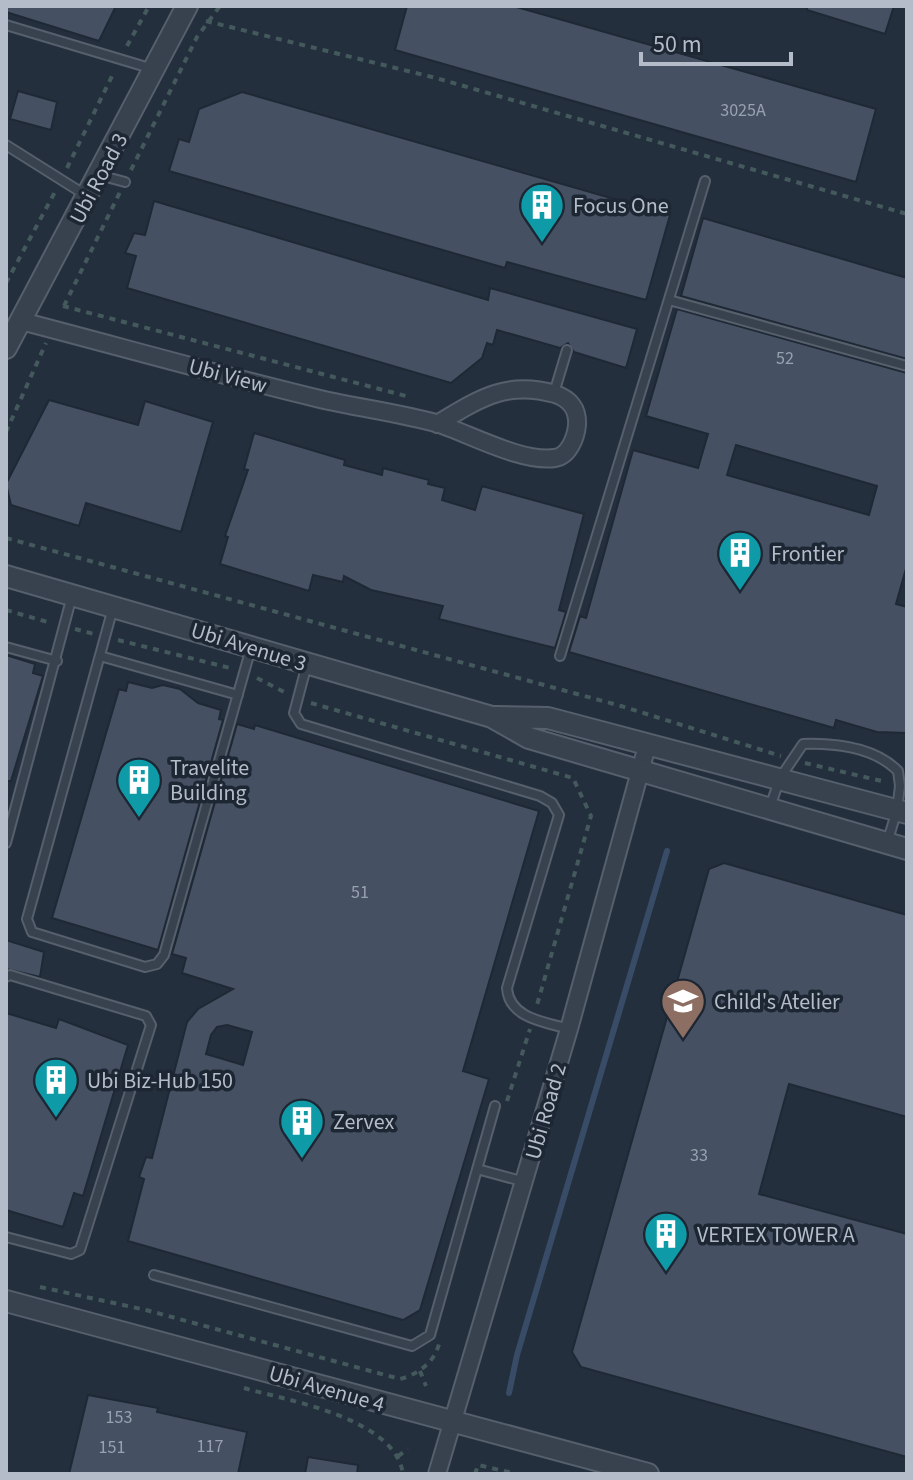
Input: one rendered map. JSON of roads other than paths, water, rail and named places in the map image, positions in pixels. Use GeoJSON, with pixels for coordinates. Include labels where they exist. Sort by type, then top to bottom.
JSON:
{"type":"FeatureCollection","features":[{"type":"Feature","properties":{"kind":"street","name":"Ubi Road 3"},"geometry":{"type":"LineString","coordinates":[[6,348],[187,6]]}},
{"type":"Feature","properties":{"kind":"street","name":"Ubi View"},"geometry":{"type":"LineString","coordinates":[[21,321],[320,399],[437,424],[526,455],[555,458],[573,442],[577,423],[574,407],[566,398],[554,394]]}},
{"type":"Feature","properties":{"kind":"street"},"geometry":{"type":"LineString","coordinates":[[437,424],[502,390],[530,387],[554,394]]}},
{"type":"Feature","properties":{"kind":"street","name":"Ubi Avenue 3"},"geometry":{"type":"LineString","coordinates":[[6,576],[492,717],[529,738],[897,847]]}},
{"type":"Feature","properties":{"kind":"street","name":"Ubi Avenue 3"},"geometry":{"type":"LineString","coordinates":[[492,717],[548,718],[902,812]]}},
{"type":"Feature","properties":{"kind":"street","name":"Ubi Road 2"},"geometry":{"type":"LineString","coordinates":[[437,1474],[525,1182],[647,746]]}},
{"type":"Feature","properties":{"kind":"street","name":"Ubi Avenue 4"},"geometry":{"type":"LineString","coordinates":[[6,1301],[648,1474]]}},
{"type":"Feature","properties":{"kind":"lane"},"geometry":{"type":"LineString","coordinates":[[6,25],[154,70]]}},
{"type":"Feature","properties":{"kind":"lane"},"geometry":{"type":"LineString","coordinates":[[6,145],[88,197]]}},
{"type":"Feature","properties":{"kind":"lane"},"geometry":{"type":"LineString","coordinates":[[99,175],[125,182]]}},
{"type":"Feature","properties":{"kind":"lane"},"geometry":{"type":"LineString","coordinates":[[560,656],[705,181]]}},
{"type":"Feature","properties":{"kind":"lane"},"geometry":{"type":"LineString","coordinates":[[669,300],[907,366]]}},
{"type":"Feature","properties":{"kind":"lane"},"geometry":{"type":"LineString","coordinates":[[554,394],[567,350]]}},
{"type":"Feature","properties":{"kind":"lane"},"geometry":{"type":"LineString","coordinates":[[6,843],[72,596]]}},
{"type":"Feature","properties":{"kind":"lane"},"geometry":{"type":"LineString","coordinates":[[114,607],[27,919],[32,932],[145,967],[157,964],[164,955],[251,647]]}},
{"type":"Feature","properties":{"kind":"lane"},"geometry":{"type":"LineString","coordinates":[[6,647],[57,661]]}},
{"type":"Feature","properties":{"kind":"lane"},"geometry":{"type":"LineString","coordinates":[[100,656],[238,695]]}},
{"type":"Feature","properties":{"kind":"lane"},"geometry":{"type":"LineString","coordinates":[[307,664],[294,713],[301,724],[540,796],[552,803],[559,815],[507,988],[508,1000],[516,1009],[534,1019],[569,1029]]}},
{"type":"Feature","properties":{"kind":"lane"},"geometry":{"type":"LineString","coordinates":[[770,807],[780,778],[803,744],[828,744],[875,755],[898,771],[902,812],[897,847]]}},
{"type":"Feature","properties":{"kind":"lane"},"geometry":{"type":"LineString","coordinates":[[6,977],[10,975],[146,1016],[151,1025],[80,1250],[71,1254],[6,1237]]}},
{"type":"Feature","properties":{"kind":"lane"},"geometry":{"type":"LineString","coordinates":[[154,1275],[412,1346],[430,1335],[495,1106]]}},
{"type":"Feature","properties":{"kind":"lane"},"geometry":{"type":"LineString","coordinates":[[477,1169],[525,1182]]}},
{"type":"Feature","properties":{"kind":"waterway"},"geometry":{"type":"LineString","coordinates":[[509,1393],[517,1355],[667,851]]}},
{"type":"Feature","properties":{"kind":"place","name":"Focus One"},"geometry":{"type":"Point","coordinates":[542,244]}},
{"type":"Feature","properties":{"kind":"place","name":"Frontier"},"geometry":{"type":"Point","coordinates":[740,592]}},
{"type":"Feature","properties":{"kind":"place","name":"Travelite Building"},"geometry":{"type":"Point","coordinates":[139,819]}},
{"type":"Feature","properties":{"kind":"place","name":"Child's Atelier"},"geometry":{"type":"Point","coordinates":[683,1040]}},
{"type":"Feature","properties":{"kind":"place","name":"Ubi Biz-Hub 150"},"geometry":{"type":"Point","coordinates":[56,1119]}},
{"type":"Feature","properties":{"kind":"place","name":"Zervex"},"geometry":{"type":"Point","coordinates":[302,1160]}},
{"type":"Feature","properties":{"kind":"place","name":"VERTEX TOWER A"},"geometry":{"type":"Point","coordinates":[666,1273]}}]}
